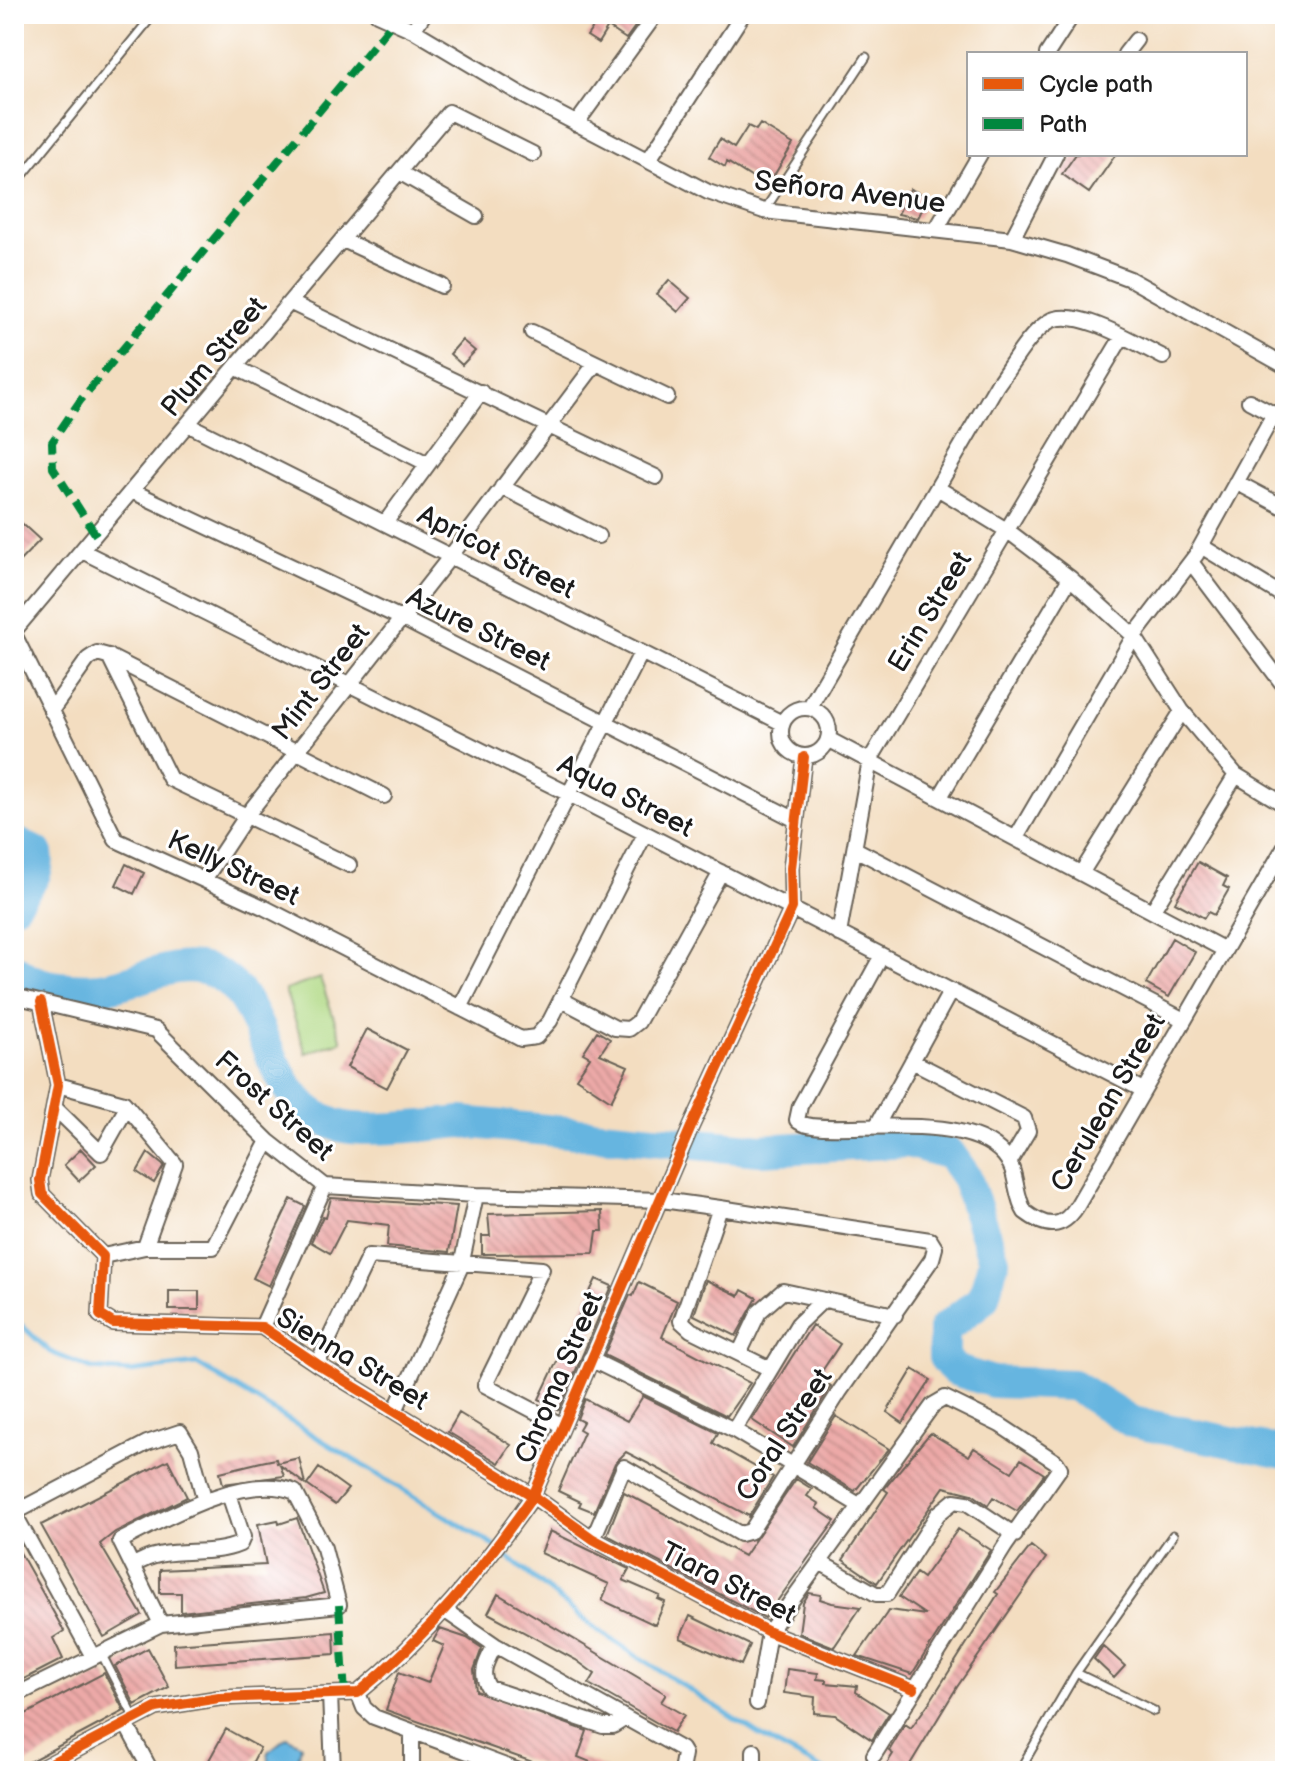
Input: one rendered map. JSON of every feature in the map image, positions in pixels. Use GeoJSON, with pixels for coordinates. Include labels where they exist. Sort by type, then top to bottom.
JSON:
{"type":"FeatureCollection","features":[{"type":"Feature","properties":{"kind":"street","name":"Señora Avenue"},"geometry":{"type":"LineString","coordinates":[[377,14],[413,30],[576,124],[708,192],[764,211],[937,228],[1012,239],[1130,279],[1285,366]]}},
{"type":"Feature","properties":{"kind":"street"},"geometry":{"type":"LineString","coordinates":[[413,30],[424,14]]}},
{"type":"Feature","properties":{"kind":"street"},"geometry":{"type":"LineString","coordinates":[[576,124],[656,14]]}},
{"type":"Feature","properties":{"kind":"street"},"geometry":{"type":"LineString","coordinates":[[648,161],[743,14]]}},
{"type":"Feature","properties":{"kind":"street"},"geometry":{"type":"LineString","coordinates":[[1048,52],[1073,14]]}},
{"type":"Feature","properties":{"kind":"street"},"geometry":{"type":"LineString","coordinates":[[1127,52],[1136,40]]}},
{"type":"Feature","properties":{"kind":"street","name":"Plum Street"},"geometry":{"type":"LineString","coordinates":[[14,632],[449,112],[533,154]]}},
{"type":"Feature","properties":{"kind":"street"},"geometry":{"type":"LineString","coordinates":[[937,228],[979,156]]}},
{"type":"Feature","properties":{"kind":"street"},"geometry":{"type":"LineString","coordinates":[[1012,239],[1055,156]]}},
{"type":"Feature","properties":{"kind":"street"},"geometry":{"type":"LineString","coordinates":[[399,172],[476,216]]}},
{"type":"Feature","properties":{"kind":"street"},"geometry":{"type":"LineString","coordinates":[[343,240],[442,286]]}},
{"type":"Feature","properties":{"kind":"street"},"geometry":{"type":"LineString","coordinates":[[291,303],[656,477]]}},
{"type":"Feature","properties":{"kind":"street"},"geometry":{"type":"LineString","coordinates":[[809,708],[997,385],[1032,337],[1049,321],[1069,318],[1099,325],[1163,357]]}},
{"type":"Feature","properties":{"kind":"street"},"geometry":{"type":"LineString","coordinates":[[532,332],[667,397]]}},
{"type":"Feature","properties":{"kind":"street","name":"Erin Street"},"geometry":{"type":"LineString","coordinates":[[839,934],[870,760],[1122,337]]}},
{"type":"Feature","properties":{"kind":"street","name":"Mint Street"},"geometry":{"type":"LineString","coordinates":[[204,880],[247,815],[450,557],[596,363]]}},
{"type":"Feature","properties":{"kind":"street"},"geometry":{"type":"LineString","coordinates":[[237,368],[428,464]]}},
{"type":"Feature","properties":{"kind":"street"},"geometry":{"type":"LineString","coordinates":[[385,523],[481,392]]}},
{"type":"Feature","properties":{"kind":"street"},"geometry":{"type":"LineString","coordinates":[[1016,838],[1134,636],[1191,562],[1236,482],[1280,417],[1249,401]]}},
{"type":"Feature","properties":{"kind":"street","name":"Apricot Street"},"geometry":{"type":"LineString","coordinates":[[189,425],[782,723]]}},
{"type":"Feature","properties":{"kind":"street"},"geometry":{"type":"LineString","coordinates":[[1236,482],[1285,508]]}},
{"type":"Feature","properties":{"kind":"street"},"geometry":{"type":"LineString","coordinates":[[502,487],[598,536]]}},
{"type":"Feature","properties":{"kind":"street"},"geometry":{"type":"LineString","coordinates":[[939,489],[1008,531],[1070,578],[1134,636],[1182,711],[1236,775],[1285,805]]}},
{"type":"Feature","properties":{"kind":"street","name":"Azure Street"},"geometry":{"type":"LineString","coordinates":[[134,492],[401,618],[796,820]]}},
{"type":"Feature","properties":{"kind":"street"},"geometry":{"type":"LineString","coordinates":[[1201,546],[1285,597]]}},
{"type":"Feature","properties":{"kind":"street","name":"Aqua Street"},"geometry":{"type":"LineString","coordinates":[[82,551],[571,795],[1143,1090]]}},
{"type":"Feature","properties":{"kind":"street"},"geometry":{"type":"LineString","coordinates":[[1191,562],[1284,684]]}},
{"type":"Feature","properties":{"kind":"street"},"geometry":{"type":"LineString","coordinates":[[940,797],[1070,578]]}},
{"type":"Feature","properties":{"kind":"street","name":"Kelly Street"},"geometry":{"type":"LineString","coordinates":[[14,632],[116,840],[265,908],[521,1039],[536,1037],[562,1000]]}},
{"type":"Feature","properties":{"kind":"street"},"geometry":{"type":"LineString","coordinates":[[51,711],[88,659],[97,653],[384,796]]}},
{"type":"Feature","properties":{"kind":"street"},"geometry":{"type":"LineString","coordinates":[[460,1008],[609,722],[641,653]]}},
{"type":"Feature","properties":{"kind":"street"},"geometry":{"type":"LineString","coordinates":[[108,656],[170,779],[349,865]]}},
{"type":"Feature","properties":{"kind":"street"},"geometry":{"type":"LineString","coordinates":[[809,708],[824,717],[828,739],[820,752],[804,757],[789,751],[783,744],[782,723],[796,709],[809,708]]}},
{"type":"Feature","properties":{"kind":"street"},"geometry":{"type":"LineString","coordinates":[[1082,872],[1182,711]]}},
{"type":"Feature","properties":{"kind":"street"},"geometry":{"type":"LineString","coordinates":[[828,739],[1225,950]]}},
{"type":"Feature","properties":{"kind":"street","name":"Chroma Street"},"geometry":{"type":"LineString","coordinates":[[358,1693],[447,1612],[533,1496],[691,1127],[792,908],[789,884],[804,757]]}},
{"type":"Feature","properties":{"kind":"street"},"geometry":{"type":"LineString","coordinates":[[1153,910],[1236,775]]}},
{"type":"Feature","properties":{"kind":"street"},"geometry":{"type":"LineString","coordinates":[[645,834],[562,1000],[615,1028],[629,1029],[638,1022],[721,872]]}},
{"type":"Feature","properties":{"kind":"street","name":"Cerulean Street"},"geometry":{"type":"LineString","coordinates":[[881,957],[796,1114],[800,1124],[807,1128],[924,1125],[984,1140],[1005,1155],[1025,1212],[1048,1225],[1063,1224],[1077,1206],[1285,846]]}},
{"type":"Feature","properties":{"kind":"street"},"geometry":{"type":"LineString","coordinates":[[855,849],[1184,1020]]}},
{"type":"Feature","properties":{"kind":"street"},"geometry":{"type":"LineString","coordinates":[[877,1125],[950,992]]}},
{"type":"Feature","properties":{"kind":"street","name":"Frost Street"},"geometry":{"type":"LineString","coordinates":[[14,996],[156,1030],[268,1141],[325,1186],[476,1195],[662,1200],[856,1227]]}},
{"type":"Feature","properties":{"kind":"street"},"geometry":{"type":"LineString","coordinates":[[41,1002],[58,1085],[40,1180],[42,1194],[103,1256],[145,1247],[213,1247],[268,1141]]}},
{"type":"Feature","properties":{"kind":"street"},"geometry":{"type":"LineString","coordinates":[[912,1061],[1024,1118],[1028,1131],[1009,1163]]}},
{"type":"Feature","properties":{"kind":"street"},"geometry":{"type":"LineString","coordinates":[[58,1085],[124,1103],[175,1164],[145,1247]]}},
{"type":"Feature","properties":{"kind":"street"},"geometry":{"type":"LineString","coordinates":[[54,1107],[101,1153],[127,1107]]}},
{"type":"Feature","properties":{"kind":"street"},"geometry":{"type":"LineString","coordinates":[[262,1327],[325,1186]]}},
{"type":"Feature","properties":{"kind":"street"},"geometry":{"type":"LineString","coordinates":[[395,1411],[461,1266],[476,1195]]}},
{"type":"Feature","properties":{"kind":"street"},"geometry":{"type":"LineString","coordinates":[[720,1208],[681,1321],[691,1330],[770,1369]]}},
{"type":"Feature","properties":{"kind":"street","name":"Coral Street"},"geometry":{"type":"LineString","coordinates":[[593,1539],[624,1467],[746,1535],[840,1391],[932,1259],[935,1248],[930,1240],[856,1227]]}},
{"type":"Feature","properties":{"kind":"street","name":"Sienna Street"},"geometry":{"type":"LineString","coordinates":[[103,1256],[100,1315],[113,1323],[262,1327],[533,1496]]}},
{"type":"Feature","properties":{"kind":"street"},"geometry":{"type":"LineString","coordinates":[[317,1364],[369,1256],[461,1266],[542,1269],[485,1385],[563,1426]]}},
{"type":"Feature","properties":{"kind":"street"},"geometry":{"type":"LineString","coordinates":[[740,1352],[759,1312],[783,1291],[895,1315]]}},
{"type":"Feature","properties":{"kind":"street"},"geometry":{"type":"LineString","coordinates":[[734,1430],[798,1324],[823,1300]]}},
{"type":"Feature","properties":{"kind":"street"},"geometry":{"type":"LineString","coordinates":[[590,1359],[734,1430],[859,1505]]}},
{"type":"Feature","properties":{"kind":"street"},"geometry":{"type":"LineString","coordinates":[[757,1703],[769,1632],[933,1405],[945,1398],[1000,1425],[1056,1462],[1060,1468],[874,1755]]}},
{"type":"Feature","properties":{"kind":"street"},"geometry":{"type":"LineString","coordinates":[[96,1653],[14,1513],[147,1443],[180,1432],[191,1450],[204,1498]]}},
{"type":"Feature","properties":{"kind":"street"},"geometry":{"type":"LineString","coordinates":[[14,1696],[96,1653],[161,1624],[339,1605],[324,1548],[295,1492],[271,1487],[204,1498],[120,1541],[161,1624]]}},
{"type":"Feature","properties":{"kind":"street"},"geometry":{"type":"LineString","coordinates":[[133,1566],[155,1555],[219,1553],[240,1544],[243,1537],[229,1494]]}},
{"type":"Feature","properties":{"kind":"street","name":"Tiara Street"},"geometry":{"type":"LineString","coordinates":[[533,1496],[593,1539],[769,1632],[914,1689]]}},
{"type":"Feature","properties":{"kind":"street"},"geometry":{"type":"LineString","coordinates":[[821,1563],[876,1594],[887,1594],[938,1514],[954,1501],[967,1503],[1015,1535]]}},
{"type":"Feature","properties":{"kind":"street"},"geometry":{"type":"LineString","coordinates":[[447,1612],[495,1645],[681,1749],[684,1754],[681,1771]]}},
{"type":"Feature","properties":{"kind":"street"},"geometry":{"type":"LineString","coordinates":[[495,1645],[484,1668],[483,1678],[489,1688],[603,1726],[613,1726],[624,1719]]}},
{"type":"Feature","properties":{"kind":"street"},"geometry":{"type":"LineString","coordinates":[[36,1771],[156,1708],[192,1701],[358,1693],[364,1708],[374,1717],[519,1771]]}},
{"type":"Feature","properties":{"kind":"street"},"geometry":{"type":"LineString","coordinates":[[330,1694],[333,1771]]}},
{"type":"Feature","properties":{"kind":"street"},"geometry":{"type":"LineString","coordinates":[[131,1722],[151,1771]]}},
{"type":"Feature","properties":{"kind":"street"},"geometry":{"type":"LineString","coordinates":[[412,1733],[412,1771]]}},
{"type":"Feature","properties":{"kind":"street"},"geometry":{"type":"LineString","coordinates":[[754,1751],[754,1771]]}},
{"type":"Feature","properties":{"kind":"lane"},"geometry":{"type":"LineString","coordinates":[[14,186],[154,14]]}},
{"type":"Feature","properties":{"kind":"lane"},"geometry":{"type":"LineString","coordinates":[[764,211],[866,57]]}},
{"type":"Feature","properties":{"kind":"lane"},"geometry":{"type":"LineString","coordinates":[[1019,1771],[1076,1673],[1173,1535]]}},
{"type":"Feature","properties":{"kind":"lane"},"geometry":{"type":"LineString","coordinates":[[96,1653],[131,1722]]}},
{"type":"Feature","properties":{"kind":"lane"},"geometry":{"type":"LineString","coordinates":[[1076,1673],[1154,1711]]}},
{"type":"Feature","properties":{"kind":"green space"},"geometry":{"type":"Polygon","coordinates":[[[320,978],[342,1041],[306,1053],[285,990],[320,978]]]}},
{"type":"Feature","properties":{"kind":"water"},"geometry":{"type":"Polygon","coordinates":[[[287,1737],[301,1745],[296,1771],[270,1771],[268,1752],[287,1737]]]}},
{"type":"Feature","properties":{"kind":"building"},"geometry":{"type":"Polygon","coordinates":[[[589,14],[644,14],[626,39],[608,27],[598,43],[587,36],[598,20],[589,14]]]}},
{"type":"Feature","properties":{"kind":"building"},"geometry":{"type":"Polygon","coordinates":[[[760,124],[793,144],[767,187],[727,162],[725,167],[709,157],[720,139],[734,148],[748,126],[756,130],[760,124]]]}},
{"type":"Feature","properties":{"kind":"building"},"geometry":{"type":"Polygon","coordinates":[[[1075,156],[1115,156],[1089,193],[1062,174],[1075,156]]]}},
{"type":"Feature","properties":{"kind":"building"},"geometry":{"type":"Polygon","coordinates":[[[910,189],[928,197],[918,218],[898,214],[910,189]]]}},
{"type":"Feature","properties":{"kind":"building"},"geometry":{"type":"Polygon","coordinates":[[[669,280],[690,298],[678,312],[657,294],[669,280]]]}},
{"type":"Feature","properties":{"kind":"building"},"geometry":{"type":"Polygon","coordinates":[[[462,340],[475,351],[462,365],[450,354],[462,340]]]}},
{"type":"Feature","properties":{"kind":"building"},"geometry":{"type":"Polygon","coordinates":[[[14,516],[40,540],[14,567],[14,516]]]}},
{"type":"Feature","properties":{"kind":"building"},"geometry":{"type":"Polygon","coordinates":[[[1198,862],[1227,878],[1223,886],[1229,889],[1214,915],[1208,912],[1204,918],[1175,902],[1198,862]]]}},
{"type":"Feature","properties":{"kind":"building"},"geometry":{"type":"Polygon","coordinates":[[[126,864],[144,873],[134,894],[116,885],[126,864]]]}},
{"type":"Feature","properties":{"kind":"building"},"geometry":{"type":"Polygon","coordinates":[[[1172,938],[1195,952],[1169,997],[1146,984],[1172,938]]]}},
{"type":"Feature","properties":{"kind":"building"},"geometry":{"type":"Polygon","coordinates":[[[367,1029],[407,1050],[387,1088],[347,1067],[367,1029]]]}},
{"type":"Feature","properties":{"kind":"building"},"geometry":{"type":"Polygon","coordinates":[[[597,1031],[610,1039],[600,1054],[628,1066],[611,1101],[576,1078],[590,1057],[583,1053],[597,1031]]]}},
{"type":"Feature","properties":{"kind":"building"},"geometry":{"type":"Polygon","coordinates":[[[81,1149],[96,1165],[79,1181],[64,1165],[81,1149]]]}},
{"type":"Feature","properties":{"kind":"building"},"geometry":{"type":"Polygon","coordinates":[[[148,1153],[164,1166],[154,1183],[137,1172],[148,1153]]]}},
{"type":"Feature","properties":{"kind":"building"},"geometry":{"type":"Polygon","coordinates":[[[331,1198],[457,1206],[449,1252],[387,1246],[389,1225],[347,1220],[330,1253],[311,1242],[323,1216],[326,1217],[331,1198]]]}},
{"type":"Feature","properties":{"kind":"building"},"geometry":{"type":"Polygon","coordinates":[[[291,1199],[305,1206],[269,1286],[253,1278],[291,1199]]]}},
{"type":"Feature","properties":{"kind":"building"},"geometry":{"type":"Polygon","coordinates":[[[602,1211],[603,1231],[597,1231],[594,1253],[482,1254],[482,1236],[490,1236],[488,1214],[602,1211]]]}},
{"type":"Feature","properties":{"kind":"building"},"geometry":{"type":"Polygon","coordinates":[[[596,1279],[612,1286],[559,1410],[539,1399],[596,1279]]]}},
{"type":"Feature","properties":{"kind":"building"},"geometry":{"type":"Polygon","coordinates":[[[706,1280],[739,1296],[742,1290],[757,1298],[736,1336],[694,1315],[706,1280]]]}},
{"type":"Feature","properties":{"kind":"building"},"geometry":{"type":"Polygon","coordinates":[[[639,1282],[677,1301],[662,1337],[750,1383],[727,1416],[604,1355],[630,1295],[633,1296],[639,1282]]]}},
{"type":"Feature","properties":{"kind":"building"},"geometry":{"type":"Polygon","coordinates":[[[169,1291],[199,1291],[199,1310],[169,1310],[169,1291]]]}},
{"type":"Feature","properties":{"kind":"building"},"geometry":{"type":"Polygon","coordinates":[[[812,1325],[840,1344],[818,1377],[831,1386],[793,1447],[752,1420],[812,1325]]]}},
{"type":"Feature","properties":{"kind":"building"},"geometry":{"type":"Polygon","coordinates":[[[913,1369],[931,1380],[903,1423],[887,1412],[913,1369]]]}},
{"type":"Feature","properties":{"kind":"building"},"geometry":{"type":"Polygon","coordinates":[[[643,1396],[718,1433],[713,1443],[773,1477],[749,1516],[626,1452],[615,1463],[594,1512],[558,1491],[584,1432],[579,1429],[583,1422],[577,1419],[585,1399],[627,1421],[643,1396]]]}},
{"type":"Feature","properties":{"kind":"building"},"geometry":{"type":"Polygon","coordinates":[[[459,1413],[511,1445],[499,1463],[448,1432],[459,1413]]]}},
{"type":"Feature","properties":{"kind":"building"},"geometry":{"type":"Polygon","coordinates":[[[836,1416],[889,1449],[855,1491],[807,1462],[836,1416]]]}},
{"type":"Feature","properties":{"kind":"building"},"geometry":{"type":"Polygon","coordinates":[[[930,1433],[969,1456],[974,1448],[1012,1472],[1021,1459],[1044,1474],[1017,1511],[993,1497],[988,1505],[972,1494],[944,1487],[877,1583],[843,1560],[888,1492],[884,1489],[930,1433]]]}},
{"type":"Feature","properties":{"kind":"building"},"geometry":{"type":"Polygon","coordinates":[[[299,1458],[305,1484],[280,1465],[284,1476],[223,1484],[220,1472],[276,1459],[277,1463],[299,1458]]]}},
{"type":"Feature","properties":{"kind":"building"},"geometry":{"type":"Polygon","coordinates":[[[168,1460],[187,1497],[115,1532],[100,1544],[142,1615],[104,1637],[41,1525],[168,1460]]]}},
{"type":"Feature","properties":{"kind":"building"},"geometry":{"type":"Polygon","coordinates":[[[319,1468],[348,1489],[335,1505],[307,1485],[319,1468]]]}},
{"type":"Feature","properties":{"kind":"building"},"geometry":{"type":"Polygon","coordinates":[[[796,1479],[812,1489],[807,1496],[819,1504],[816,1508],[835,1521],[765,1618],[607,1535],[624,1492],[744,1556],[796,1479]]]}},
{"type":"Feature","properties":{"kind":"building"},"geometry":{"type":"Polygon","coordinates":[[[297,1518],[324,1593],[306,1598],[181,1612],[181,1593],[160,1593],[160,1570],[266,1565],[258,1524],[278,1520],[279,1524],[297,1518]]]}},
{"type":"Feature","properties":{"kind":"building"},"geometry":{"type":"Polygon","coordinates":[[[958,1529],[991,1550],[912,1674],[857,1656],[889,1610],[926,1615],[899,1597],[916,1573],[923,1578],[958,1529]]]}},
{"type":"Feature","properties":{"kind":"building"},"geometry":{"type":"Polygon","coordinates":[[[550,1531],[629,1569],[623,1580],[660,1596],[658,1599],[665,1602],[655,1625],[602,1600],[609,1584],[541,1553],[550,1531]]]}},
{"type":"Feature","properties":{"kind":"building"},"geometry":{"type":"Polygon","coordinates":[[[14,1542],[64,1631],[53,1638],[63,1659],[14,1684],[14,1542]]]}},
{"type":"Feature","properties":{"kind":"building"},"geometry":{"type":"Polygon","coordinates":[[[1031,1546],[1046,1558],[957,1687],[906,1771],[895,1771],[886,1765],[893,1754],[889,1751],[905,1724],[911,1728],[931,1700],[998,1594],[995,1592],[1031,1546]]]}},
{"type":"Feature","properties":{"kind":"building"},"geometry":{"type":"Polygon","coordinates":[[[809,1593],[821,1595],[820,1599],[832,1603],[861,1607],[834,1647],[799,1633],[803,1603],[809,1593]]]}},
{"type":"Feature","properties":{"kind":"building"},"geometry":{"type":"Polygon","coordinates":[[[498,1594],[666,1694],[661,1702],[684,1715],[673,1732],[589,1684],[595,1674],[576,1660],[488,1613],[498,1594]]]}},
{"type":"Feature","properties":{"kind":"building"},"geometry":{"type":"Polygon","coordinates":[[[690,1616],[750,1645],[741,1665],[680,1638],[690,1616]]]}},
{"type":"Feature","properties":{"kind":"building"},"geometry":{"type":"Polygon","coordinates":[[[440,1629],[467,1638],[482,1648],[474,1670],[476,1691],[587,1731],[578,1757],[612,1771],[558,1771],[386,1710],[399,1672],[428,1683],[444,1646],[433,1641],[440,1629]]]}},
{"type":"Feature","properties":{"kind":"building"},"geometry":{"type":"Polygon","coordinates":[[[334,1632],[335,1654],[175,1665],[174,1644],[334,1632]]]}},
{"type":"Feature","properties":{"kind":"building"},"geometry":{"type":"Polygon","coordinates":[[[1103,1646],[1125,1666],[1114,1678],[1094,1659],[1103,1646]]]}},
{"type":"Feature","properties":{"kind":"building"},"geometry":{"type":"Polygon","coordinates":[[[148,1648],[169,1687],[135,1705],[115,1666],[148,1648]]]}},
{"type":"Feature","properties":{"kind":"building"},"geometry":{"type":"Polygon","coordinates":[[[787,1669],[818,1673],[817,1679],[826,1680],[826,1683],[857,1686],[856,1692],[889,1713],[872,1740],[835,1715],[814,1713],[815,1697],[784,1693],[787,1669]]]}},
{"type":"Feature","properties":{"kind":"building"},"geometry":{"type":"Polygon","coordinates":[[[104,1673],[124,1711],[14,1770],[14,1720],[104,1673]]]}},
{"type":"Feature","properties":{"kind":"building"},"geometry":{"type":"Polygon","coordinates":[[[226,1729],[260,1748],[248,1771],[203,1771],[226,1729]]]}},
{"type":"Feature","properties":{"kind":"waterway"},"geometry":{"type":"LineString","coordinates":[[14,842],[37,853],[38,861],[32,880],[14,904]]}},
{"type":"Feature","properties":{"kind":"waterway"},"geometry":{"type":"LineString","coordinates":[[14,969],[40,983],[85,989],[112,986],[183,967],[207,970],[228,981],[244,999],[278,1071],[293,1094],[313,1113],[340,1126],[382,1129],[461,1122],[761,1150],[908,1142],[950,1154],[966,1177],[994,1260],[983,1299],[944,1329],[944,1357],[954,1370],[993,1382],[1073,1385],[1132,1422],[1285,1453]]}},
{"type":"Feature","properties":{"kind":"waterway"},"geometry":{"type":"LineString","coordinates":[[14,1318],[50,1352],[92,1369],[129,1372],[197,1364],[493,1545],[597,1630],[767,1740],[825,1771]]}},
{"type":"Feature","properties":{"kind":"marked path"},"geometry":{"type":"LineString","coordinates":[[96,535],[53,468],[52,442],[80,401],[392,23]]}},
{"type":"Feature","properties":{"kind":"marked path"},"geometry":{"type":"LineString","coordinates":[[339,1605],[345,1694]]}},
{"type":"Feature","properties":{"kind":"cycle path"},"geometry":{"type":"LineString","coordinates":[[36,1771],[156,1708],[219,1698],[358,1693],[431,1625],[494,1550],[533,1496],[691,1127],[792,908],[791,868],[804,757]]}},
{"type":"Feature","properties":{"kind":"cycle path"},"geometry":{"type":"LineString","coordinates":[[41,1002],[58,1085],[40,1180],[42,1194],[103,1256],[100,1315],[113,1323],[262,1327],[533,1496],[593,1539],[769,1632],[914,1689]]}}]}
